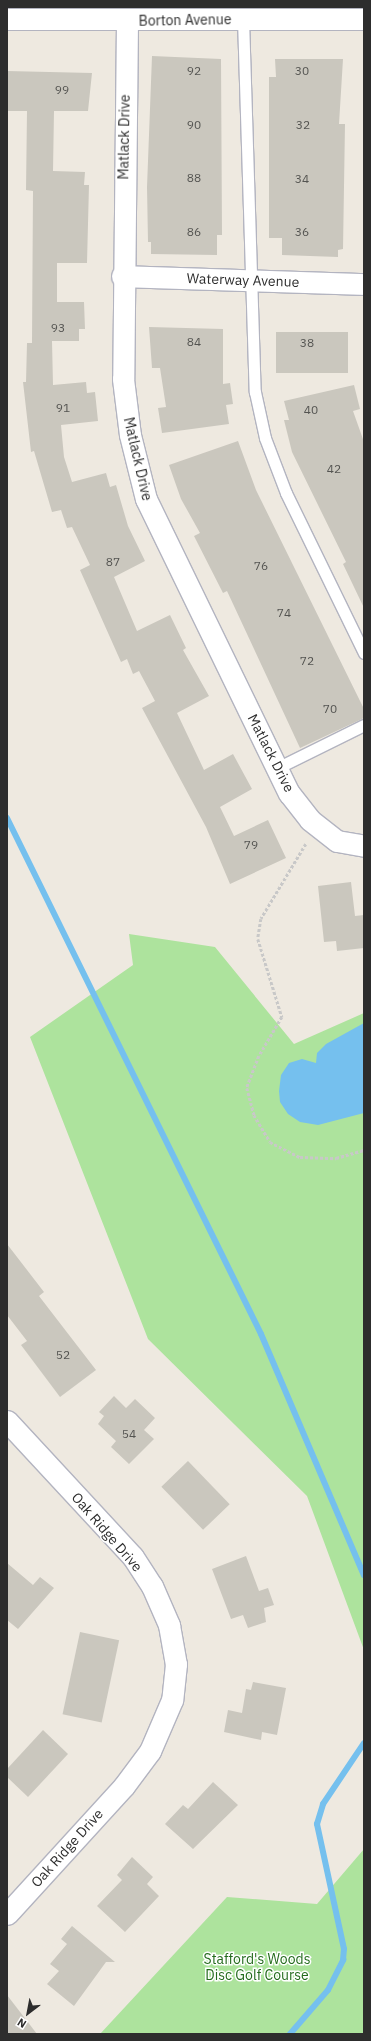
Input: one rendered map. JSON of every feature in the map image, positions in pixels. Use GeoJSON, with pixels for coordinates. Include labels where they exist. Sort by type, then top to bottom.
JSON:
{"type":"FeatureCollection","features":[{"type":"Feature","properties":{"kind":"street","name":"Borton Avenue"},"geometry":{"type":"LineString","coordinates":[[7,19],[127,21],[364,19]]}},
{"type":"Feature","properties":{"kind":"street","name":"Matlack Drive"},"geometry":{"type":"LineString","coordinates":[[127,21],[122,276],[123,379],[130,435],[146,499],[289,793],[310,820],[338,841],[364,846]]}},
{"type":"Feature","properties":{"kind":"street","name":"Waterway Avenue"},"geometry":{"type":"LineString","coordinates":[[122,276],[364,284]]}},
{"type":"Feature","properties":{"kind":"street","name":"Oak Ridge Drive"},"geometry":{"type":"LineString","coordinates":[[7,1421],[133,1557],[152,1586],[169,1624],[176,1664],[172,1700],[150,1751],[124,1786],[7,1914]]}},
{"type":"Feature","properties":{"kind":"lane"},"geometry":{"type":"LineString","coordinates":[[243,19],[249,280],[255,392],[265,438],[286,493],[364,653]]}},
{"type":"Feature","properties":{"kind":"lane"},"geometry":{"type":"LineString","coordinates":[[277,768],[364,725]]}},
{"type":"Feature","properties":{"kind":"path"},"geometry":{"type":"LineString","coordinates":[[310,820],[309,838],[261,919],[258,939],[282,1017],[259,1056],[247,1088],[254,1115],[270,1142],[300,1156],[336,1158],[364,1150]]}},
{"type":"Feature","properties":{"kind":"green space"},"geometry":{"type":"Polygon","coordinates":[[[129,934],[215,947],[294,1044],[364,1013],[364,1650],[307,1496],[148,1339],[30,1037],[133,965],[129,934]]]}},
{"type":"Feature","properties":{"kind":"green space","name":"Stafford's Woods Disc Golf Course"},"geometry":{"type":"Polygon","coordinates":[[[364,1849],[364,2034],[100,2034],[227,1897],[317,1904],[364,1849]]]}},
{"type":"Feature","properties":{"kind":"water"},"geometry":{"type":"Polygon","coordinates":[[[364,1023],[364,1113],[318,1125],[300,1122],[288,1114],[280,1102],[279,1091],[281,1075],[289,1063],[302,1059],[316,1063],[317,1053],[326,1044],[364,1023]]]}},
{"type":"Feature","properties":{"kind":"building"},"geometry":{"type":"Polygon","coordinates":[[[152,56],[221,59],[222,235],[217,235],[217,255],[151,254],[151,242],[148,242],[147,187],[152,56]]]}},
{"type":"Feature","properties":{"kind":"building"},"geometry":{"type":"Polygon","coordinates":[[[275,59],[343,59],[339,124],[345,124],[343,249],[338,250],[338,257],[282,255],[282,238],[269,238],[269,77],[276,77],[275,59]]]}},
{"type":"Feature","properties":{"kind":"building"},"geometry":{"type":"Polygon","coordinates":[[[7,71],[92,73],[88,111],[54,111],[53,171],[85,172],[84,185],[89,185],[87,263],[57,263],[57,302],[84,302],[85,329],[79,329],[79,341],[52,341],[53,385],[86,382],[87,393],[95,392],[98,421],[61,425],[64,457],[72,482],[106,473],[110,487],[116,485],[128,526],[145,561],[114,577],[137,631],[170,615],[186,648],[183,650],[209,696],[177,713],[204,770],[233,754],[252,789],[220,807],[234,836],[268,820],[286,858],[230,884],[206,827],[142,708],[155,701],[139,671],[133,674],[127,659],[121,662],[80,570],[90,565],[72,527],[67,528],[61,510],[52,512],[34,451],[31,452],[23,382],[26,382],[27,343],[32,343],[33,191],[26,190],[27,111],[7,111],[7,71]]]}},
{"type":"Feature","properties":{"kind":"building"},"geometry":{"type":"Polygon","coordinates":[[[149,327],[223,329],[223,384],[230,383],[233,404],[226,405],[229,424],[162,433],[158,408],[166,407],[160,368],[152,368],[149,327]]]}},
{"type":"Feature","properties":{"kind":"building"},"geometry":{"type":"Polygon","coordinates":[[[276,332],[348,332],[348,373],[276,373],[276,332]]]}},
{"type":"Feature","properties":{"kind":"building"},"geometry":{"type":"Polygon","coordinates":[[[354,385],[360,409],[353,411],[364,442],[364,608],[343,564],[346,562],[292,452],[284,420],[289,420],[284,401],[354,385]]]}},
{"type":"Feature","properties":{"kind":"building"},"geometry":{"type":"Polygon","coordinates":[[[238,441],[256,490],[364,709],[364,718],[300,748],[227,591],[223,593],[194,536],[200,533],[181,499],[169,465],[238,441]]]}},
{"type":"Feature","properties":{"kind":"building"},"geometry":{"type":"Polygon","coordinates":[[[351,882],[355,916],[364,915],[364,948],[337,951],[336,941],[324,942],[318,886],[351,882]]]}},
{"type":"Feature","properties":{"kind":"building"},"geometry":{"type":"Polygon","coordinates":[[[7,1244],[44,1292],[39,1296],[96,1370],[60,1397],[21,1345],[27,1341],[7,1315],[7,1244]]]}},
{"type":"Feature","properties":{"kind":"building"},"geometry":{"type":"Polygon","coordinates":[[[114,1396],[126,1408],[135,1399],[155,1418],[144,1430],[154,1439],[129,1464],[111,1447],[116,1441],[98,1424],[104,1416],[99,1412],[114,1396]]]}},
{"type":"Feature","properties":{"kind":"building"},"geometry":{"type":"Polygon","coordinates":[[[188,1461],[230,1504],[203,1530],[161,1487],[188,1461]]]}},
{"type":"Feature","properties":{"kind":"building"},"geometry":{"type":"Polygon","coordinates":[[[246,1556],[259,1591],[268,1588],[274,1605],[264,1608],[266,1622],[248,1628],[243,1615],[231,1619],[212,1569],[246,1556]]]}},
{"type":"Feature","properties":{"kind":"building"},"geometry":{"type":"Polygon","coordinates":[[[7,1563],[33,1585],[40,1577],[54,1588],[18,1629],[7,1620],[7,1563]]]}},
{"type":"Feature","properties":{"kind":"building"},"geometry":{"type":"Polygon","coordinates":[[[80,1632],[119,1640],[102,1722],[63,1714],[80,1632]]]}},
{"type":"Feature","properties":{"kind":"building"},"geometry":{"type":"Polygon","coordinates":[[[253,1682],[286,1688],[277,1735],[262,1732],[261,1740],[224,1732],[228,1710],[242,1713],[246,1689],[251,1690],[253,1682]]]}},
{"type":"Feature","properties":{"kind":"building"},"geometry":{"type":"Polygon","coordinates":[[[43,1730],[68,1754],[28,1797],[7,1777],[7,1769],[43,1730]]]}},
{"type":"Feature","properties":{"kind":"building"},"geometry":{"type":"Polygon","coordinates":[[[213,1782],[238,1805],[193,1849],[165,1824],[183,1805],[188,1809],[213,1782]]]}},
{"type":"Feature","properties":{"kind":"building"},"geometry":{"type":"Polygon","coordinates":[[[132,1857],[153,1877],[147,1884],[159,1896],[125,1932],[97,1906],[122,1880],[117,1875],[132,1857]]]}},
{"type":"Feature","properties":{"kind":"building"},"geometry":{"type":"Polygon","coordinates":[[[72,1926],[115,1962],[106,1962],[74,2006],[47,1984],[59,1971],[50,1964],[67,1944],[61,1939],[72,1926]]]}},
{"type":"Feature","properties":{"kind":"building"},"geometry":{"type":"Polygon","coordinates":[[[7,1995],[37,2034],[7,2034],[7,1995]]]}},
{"type":"Feature","properties":{"kind":"waterway"},"geometry":{"type":"LineString","coordinates":[[7,818],[261,1334],[364,1575]]}},
{"type":"Feature","properties":{"kind":"waterway"},"geometry":{"type":"LineString","coordinates":[[290,2034],[328,1990],[343,1960],[344,1949],[317,1824],[323,1804],[364,1743]]}}]}
